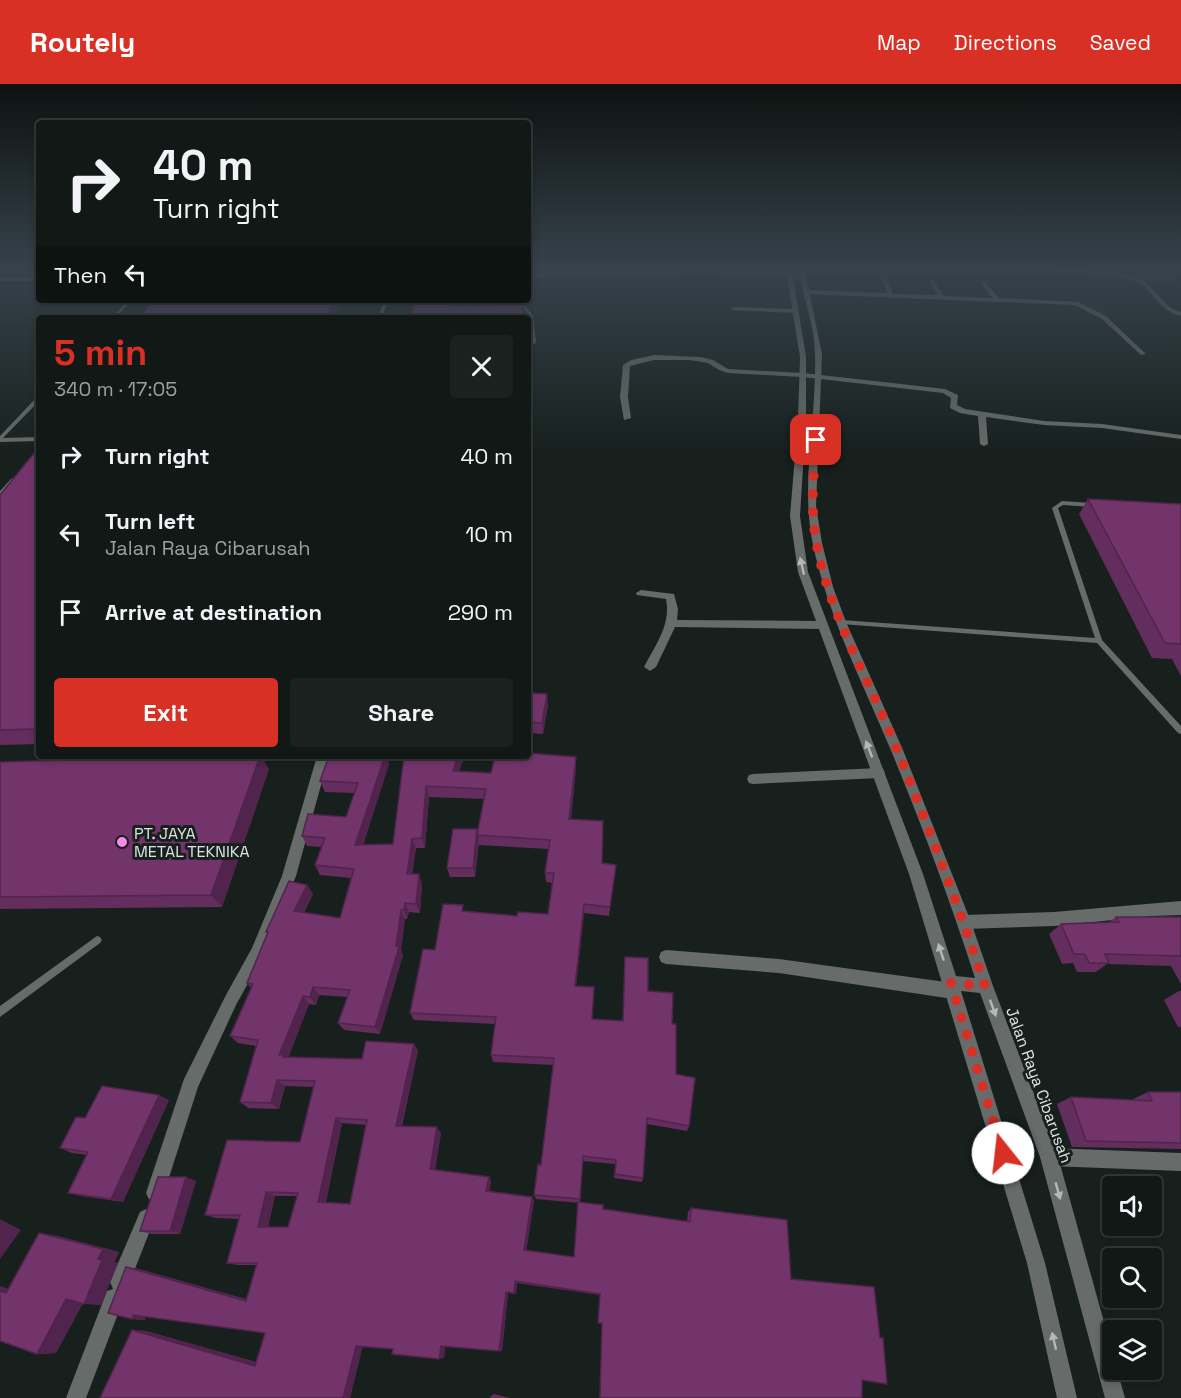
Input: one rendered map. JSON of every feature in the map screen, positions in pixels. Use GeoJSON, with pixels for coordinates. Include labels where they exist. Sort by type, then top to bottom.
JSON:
{"type":"FeatureCollection","features":[{"type":"Feature","properties":{"kind":"street"},"geometry":{"type":"LineString","coordinates":[[800,332],[803,375],[795,516],[803,572],[916,874],[1036,1263],[1067,1398]]}},
{"type":"Feature","properties":{"kind":"street","name":"Jalan Raya Cibarusah"},"geometry":{"type":"LineString","coordinates":[[816,332],[819,378],[812,506],[814,528],[828,587],[897,750],[964,922],[985,986],[1049,1157],[1115,1398]]}},
{"type":"Feature","properties":{"kind":"street"},"geometry":{"type":"LineString","coordinates":[[1121,332],[1143,354]]}},
{"type":"Feature","properties":{"kind":"street"},"geometry":{"type":"LineString","coordinates":[[627,418],[624,397],[627,365],[637,359],[695,359],[711,362],[720,369],[803,375],[945,392],[956,398],[953,406],[955,408],[982,414],[1056,424],[1102,426],[1181,437]]}},
{"type":"Feature","properties":{"kind":"street"},"geometry":{"type":"LineString","coordinates":[[982,414],[984,444]]}},
{"type":"Feature","properties":{"kind":"street"},"geometry":{"type":"LineString","coordinates":[[641,593],[670,596],[673,609],[672,623],[650,667]]}},
{"type":"Feature","properties":{"kind":"street"},"geometry":{"type":"LineString","coordinates":[[672,623],[822,625]]}},
{"type":"Feature","properties":{"kind":"street"},"geometry":{"type":"LineString","coordinates":[[76,1398],[104,1320],[139,1239],[163,1170],[181,1105],[201,1059],[257,953],[289,876],[322,759]]}},
{"type":"Feature","properties":{"kind":"street"},"geometry":{"type":"LineString","coordinates":[[753,779],[879,773]]}},
{"type":"Feature","properties":{"kind":"street"},"geometry":{"type":"LineString","coordinates":[[964,922],[1054,919],[1181,908]]}},
{"type":"Feature","properties":{"kind":"street"},"geometry":{"type":"LineString","coordinates":[[666,957],[779,966],[952,987],[985,986]]}},
{"type":"Feature","properties":{"kind":"street"},"geometry":{"type":"LineString","coordinates":[[1049,1157],[1181,1162]]}},
{"type":"Feature","properties":{"kind":"lane"},"geometry":{"type":"LineString","coordinates":[[0,440],[36,401]]}},
{"type":"Feature","properties":{"kind":"lane"},"geometry":{"type":"LineString","coordinates":[[0,440],[36,439]]}},
{"type":"Feature","properties":{"kind":"lane"},"geometry":{"type":"LineString","coordinates":[[0,494],[15,478]]}},
{"type":"Feature","properties":{"kind":"lane"},"geometry":{"type":"LineString","coordinates":[[1102,505],[1062,503],[1055,507],[1099,641],[1181,731]]}},
{"type":"Feature","properties":{"kind":"lane"},"geometry":{"type":"LineString","coordinates":[[841,622],[1099,641]]}},
{"type":"Feature","properties":{"kind":"lane"},"geometry":{"type":"LineString","coordinates":[[0,1012],[96,940]]}},
{"type":"Feature","properties":{"kind":"building"},"geometry":{"type":"Polygon","coordinates":[[[36,452],[36,729],[0,730],[0,495],[36,452]]]}},
{"type":"Feature","properties":{"kind":"building"},"geometry":{"type":"Polygon","coordinates":[[[1088,499],[1181,504],[1181,644],[1165,643],[1088,499]]]}},
{"type":"Feature","properties":{"kind":"building"},"geometry":{"type":"Polygon","coordinates":[[[531,693],[547,694],[542,723],[531,722],[531,693]]]}},
{"type":"Feature","properties":{"kind":"building"},"geometry":{"type":"Polygon","coordinates":[[[531,753],[576,757],[569,819],[603,821],[602,863],[616,865],[610,907],[584,904],[575,986],[594,987],[592,1019],[623,1021],[625,957],[648,958],[648,991],[673,993],[672,1024],[676,1024],[676,1074],[695,1078],[689,1126],[647,1118],[643,1178],[615,1174],[616,1160],[583,1156],[580,1199],[534,1195],[538,1164],[541,1165],[554,1058],[491,1055],[496,1017],[410,1013],[423,949],[435,950],[443,904],[463,905],[462,911],[517,916],[518,912],[548,914],[554,873],[545,873],[550,840],[477,835],[486,789],[426,786],[422,838],[412,839],[407,874],[419,874],[416,904],[405,903],[404,910],[401,910],[396,946],[399,947],[375,1027],[338,1023],[350,990],[313,987],[310,997],[303,996],[279,1055],[284,1055],[283,1057],[362,1059],[366,1041],[414,1044],[396,1126],[437,1127],[430,1169],[489,1177],[486,1191],[532,1197],[524,1250],[574,1257],[578,1202],[603,1205],[603,1209],[690,1222],[691,1208],[787,1220],[791,1279],[874,1287],[880,1338],[883,1338],[887,1384],[862,1380],[862,1398],[600,1398],[602,1323],[598,1323],[600,1294],[515,1281],[514,1293],[506,1292],[499,1351],[441,1346],[439,1359],[392,1354],[393,1349],[356,1346],[343,1398],[100,1398],[132,1330],[255,1366],[265,1333],[133,1315],[132,1319],[108,1313],[126,1267],[246,1301],[257,1263],[227,1263],[240,1215],[205,1215],[227,1140],[300,1142],[315,1081],[277,1080],[271,1103],[240,1102],[258,1040],[230,1036],[253,984],[247,983],[268,932],[266,932],[289,881],[307,885],[294,911],[340,918],[354,869],[315,865],[325,838],[302,836],[308,814],[346,817],[358,783],[320,781],[328,759],[384,759],[355,845],[393,844],[404,759],[457,759],[453,771],[491,773],[494,759],[531,759],[531,753]],[[336,1118],[318,1202],[350,1204],[367,1120],[336,1118]],[[266,1192],[258,1227],[288,1227],[298,1193],[266,1192]]]}},
{"type":"Feature","properties":{"kind":"building","name":"PT. JAYA METAL TEKNIKA"},"geometry":{"type":"Polygon","coordinates":[[[259,759],[211,895],[0,897],[0,762],[259,759]]]}},
{"type":"Feature","properties":{"kind":"building"},"geometry":{"type":"Polygon","coordinates":[[[453,829],[477,829],[473,868],[447,868],[453,829]]]}},
{"type":"Feature","properties":{"kind":"building"},"geometry":{"type":"Polygon","coordinates":[[[1116,917],[1181,917],[1181,956],[1105,954],[1109,963],[1089,963],[1085,954],[1074,954],[1061,924],[1119,922],[1116,917]]]}},
{"type":"Feature","properties":{"kind":"building"},"geometry":{"type":"Polygon","coordinates":[[[102,1086],[159,1095],[111,1199],[68,1193],[88,1152],[60,1148],[76,1117],[85,1118],[102,1086]]]}},
{"type":"Feature","properties":{"kind":"building"},"geometry":{"type":"Polygon","coordinates":[[[1148,1092],[1181,1092],[1181,1143],[1086,1141],[1071,1097],[1152,1101],[1148,1092]]]}},
{"type":"Feature","properties":{"kind":"building"},"geometry":{"type":"Polygon","coordinates":[[[158,1177],[186,1177],[170,1231],[140,1231],[158,1177]]]}},
{"type":"Feature","properties":{"kind":"building"},"geometry":{"type":"Polygon","coordinates":[[[39,1233],[103,1249],[98,1259],[102,1260],[84,1304],[66,1299],[37,1354],[0,1341],[0,1291],[6,1293],[39,1233]]]}},
{"type":"Feature","properties":{"kind":"place","name":"PT. JAYA METAL TEKNIKA"},"geometry":{"type":"Point","coordinates":[122,842]}},
{"type":"Feature","properties":{"kind":"route"},"geometry":{"type":"LineString","coordinates":[[816,440],[812,506],[814,528],[828,587],[897,750],[964,922],[985,986],[951,983],[1003,1153]]}}]}
